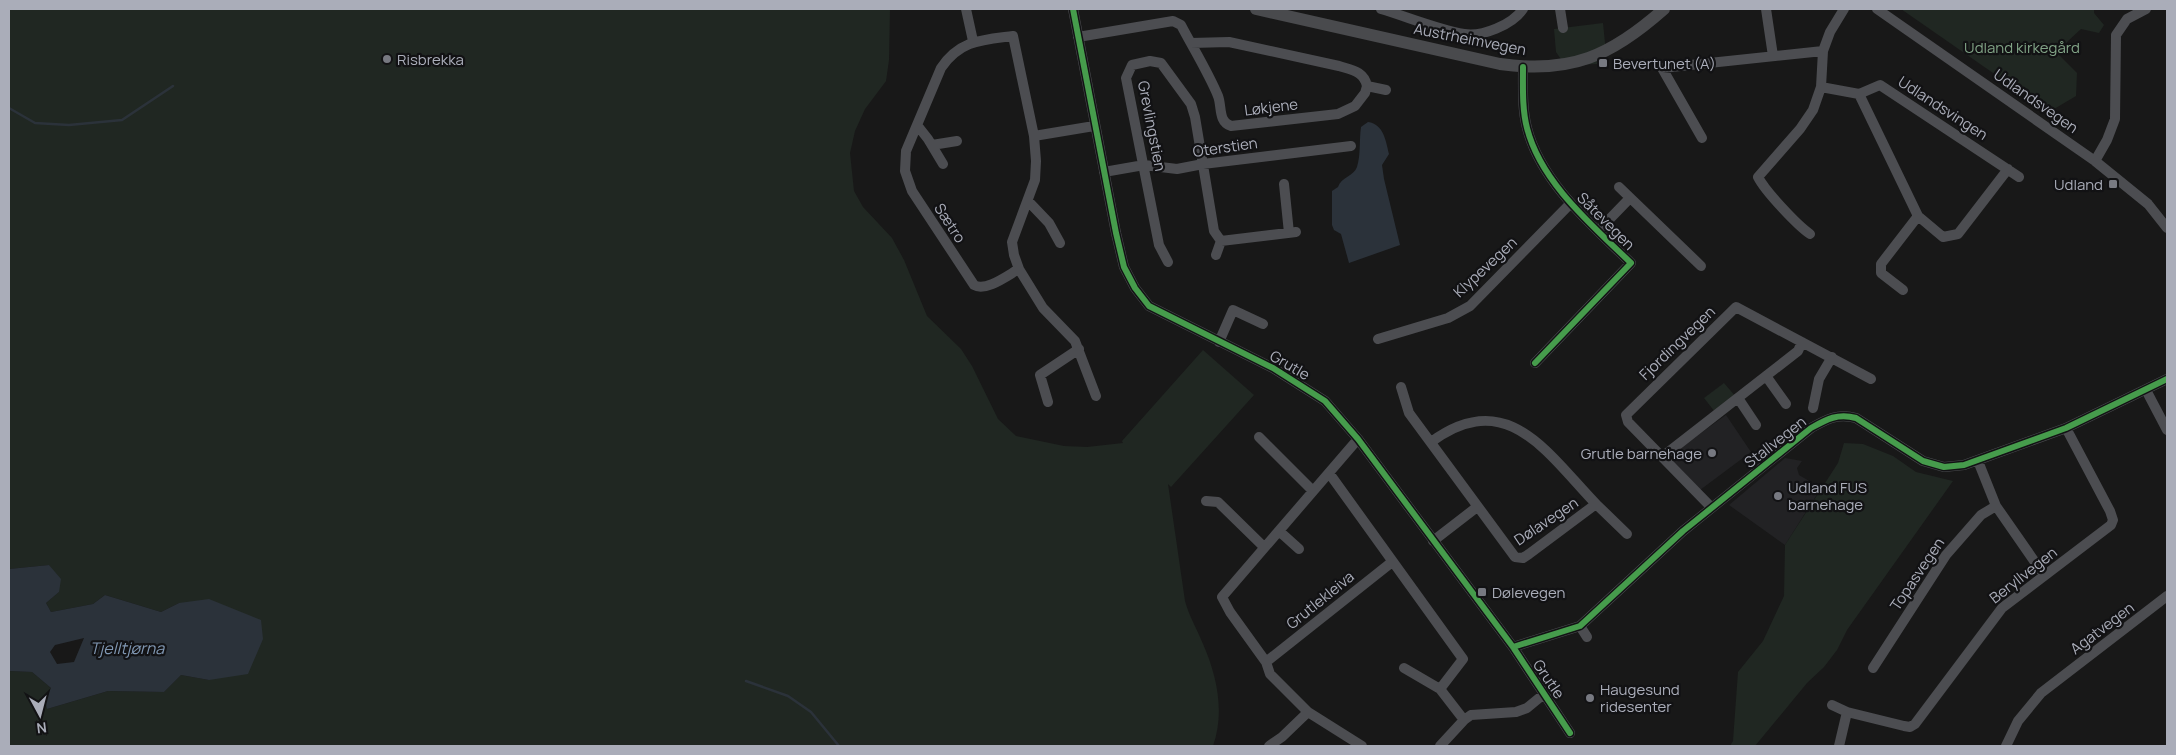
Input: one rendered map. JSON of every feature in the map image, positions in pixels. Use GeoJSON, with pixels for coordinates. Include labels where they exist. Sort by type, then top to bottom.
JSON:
{"type":"FeatureCollection","features":[{"type":"Feature","properties":{"kind":"main road","name":"Austrheimvegen"},"geometry":{"type":"LineString","coordinates":[[1256,9],[1274,11],[1500,64],[1523,67],[1556,66],[1605,52],[1636,32],[1664,9]]}},
{"type":"Feature","properties":{"kind":"street"},"geometry":{"type":"LineString","coordinates":[[966,9],[973,41]]}},
{"type":"Feature","properties":{"kind":"street","name":"Grutle"},"geometry":{"type":"LineString","coordinates":[[1073,9],[1094,126],[1124,268],[1135,288],[1149,306],[1273,368],[1325,401],[1358,439],[1513,647],[1570,733]]}},
{"type":"Feature","properties":{"kind":"street"},"geometry":{"type":"LineString","coordinates":[[1381,9],[1465,34],[1488,32],[1506,23],[1523,9]]}},
{"type":"Feature","properties":{"kind":"street"},"geometry":{"type":"LineString","coordinates":[[1560,9],[1562,28]]}},
{"type":"Feature","properties":{"kind":"street"},"geometry":{"type":"LineString","coordinates":[[1766,9],[1773,56]]}},
{"type":"Feature","properties":{"kind":"street"},"geometry":{"type":"LineString","coordinates":[[1810,234],[1800,227],[1792,216],[1763,187],[1758,177],[1813,110],[1821,87],[1823,51],[1830,32],[1844,9]]}},
{"type":"Feature","properties":{"kind":"street","name":"Udlandsvegen"},"geometry":{"type":"LineString","coordinates":[[1877,9],[2095,161],[2148,204],[2167,225]]}},
{"type":"Feature","properties":{"kind":"street"},"geometry":{"type":"LineString","coordinates":[[2095,161],[2108,140],[2115,119],[2116,35],[2127,19],[2146,9]]}},
{"type":"Feature","properties":{"kind":"street","name":"Løkjene"},"geometry":{"type":"LineString","coordinates":[[1078,37],[1173,21],[1181,25],[1218,97],[1223,120],[1231,126],[1338,114],[1355,106],[1367,86]]}},
{"type":"Feature","properties":{"kind":"street","name":"Sætro"},"geometry":{"type":"LineString","coordinates":[[1019,269],[981,288],[974,285],[912,190],[905,172],[906,151],[940,68],[954,52],[973,41],[1013,36],[1034,136],[1035,180],[1028,201],[1018,220],[1012,242],[1019,269],[1043,308],[1075,340],[1096,396]]}},
{"type":"Feature","properties":{"kind":"street"},"geometry":{"type":"LineString","coordinates":[[1191,43],[1229,42],[1339,66],[1357,71],[1367,86],[1386,90]]}},
{"type":"Feature","properties":{"kind":"street"},"geometry":{"type":"LineString","coordinates":[[1702,138],[1662,68],[1823,51]]}},
{"type":"Feature","properties":{"kind":"street","name":"Grevlingstien"},"geometry":{"type":"LineString","coordinates":[[1168,262],[1159,245],[1126,78],[1132,65],[1150,61],[1161,63],[1191,104],[1198,127],[1214,231],[1221,241]]}},
{"type":"Feature","properties":{"kind":"street","name":"Såtevegen"},"geometry":{"type":"LineString","coordinates":[[1523,67],[1527,129],[1536,152],[1570,204],[1631,263],[1535,363]]}},
{"type":"Feature","properties":{"kind":"street","name":"Udlandsvingen"},"geometry":{"type":"LineString","coordinates":[[1821,87],[1859,94],[1880,85],[2019,177]]}},
{"type":"Feature","properties":{"kind":"street"},"geometry":{"type":"LineString","coordinates":[[1859,94],[1918,216],[1943,237],[1958,234],[2008,169]]}},
{"type":"Feature","properties":{"kind":"street"},"geometry":{"type":"LineString","coordinates":[[917,125],[943,164]]}},
{"type":"Feature","properties":{"kind":"street"},"geometry":{"type":"LineString","coordinates":[[1034,136],[1094,126]]}},
{"type":"Feature","properties":{"kind":"street"},"geometry":{"type":"LineString","coordinates":[[932,146],[957,141]]}},
{"type":"Feature","properties":{"kind":"street","name":"Oterstien"},"geometry":{"type":"LineString","coordinates":[[1104,172],[1144,165],[1177,169],[1203,164],[1351,146]]}},
{"type":"Feature","properties":{"kind":"street"},"geometry":{"type":"LineString","coordinates":[[1216,255],[1221,241],[1293,233],[1284,184]]}},
{"type":"Feature","properties":{"kind":"street"},"geometry":{"type":"LineString","coordinates":[[1619,187],[1701,266]]}},
{"type":"Feature","properties":{"kind":"street","name":"Såtevegen"},"geometry":{"type":"LineString","coordinates":[[1598,231],[1629,198]]}},
{"type":"Feature","properties":{"kind":"street"},"geometry":{"type":"LineString","coordinates":[[1028,201],[1049,223],[1060,243]]}},
{"type":"Feature","properties":{"kind":"street","name":"Klypevegen"},"geometry":{"type":"LineString","coordinates":[[1378,339],[1448,318],[1470,306],[1570,204]]}},
{"type":"Feature","properties":{"kind":"street"},"geometry":{"type":"LineString","coordinates":[[1903,290],[1881,273],[1881,264],[1918,216]]}},
{"type":"Feature","properties":{"kind":"street","name":"Fjordingvegen"},"geometry":{"type":"LineString","coordinates":[[1712,507],[1628,422],[1626,416],[1736,307],[1870,379]]}},
{"type":"Feature","properties":{"kind":"street"},"geometry":{"type":"LineString","coordinates":[[1218,342],[1233,310],[1263,324]]}},
{"type":"Feature","properties":{"kind":"street"},"geometry":{"type":"LineString","coordinates":[[1662,457],[1798,351],[1802,342]]}},
{"type":"Feature","properties":{"kind":"street"},"geometry":{"type":"LineString","coordinates":[[1048,402],[1040,375],[1079,349]]}},
{"type":"Feature","properties":{"kind":"street"},"geometry":{"type":"LineString","coordinates":[[1813,408],[1819,379],[1832,357]]}},
{"type":"Feature","properties":{"kind":"street"},"geometry":{"type":"LineString","coordinates":[[1766,376],[1786,404]]}},
{"type":"Feature","properties":{"kind":"street","name":"Stallvegen"},"geometry":{"type":"LineString","coordinates":[[1513,647],[1580,626],[1712,507],[1811,428],[1828,418],[1837,416],[1856,418],[1913,455],[1934,465],[1955,467],[1978,461],[2066,428],[2167,379]]}},
{"type":"Feature","properties":{"kind":"street","name":"Dølavegen"},"geometry":{"type":"LineString","coordinates":[[1401,386],[1409,413],[1513,555],[1519,558],[1529,554],[1596,504]]}},
{"type":"Feature","properties":{"kind":"street"},"geometry":{"type":"LineString","coordinates":[[2146,390],[2167,430]]}},
{"type":"Feature","properties":{"kind":"street"},"geometry":{"type":"LineString","coordinates":[[1738,398],[1756,425]]}},
{"type":"Feature","properties":{"kind":"street","name":"Dølavegen"},"geometry":{"type":"LineString","coordinates":[[1431,442],[1442,434],[1478,421],[1502,422],[1515,426],[1537,442],[1627,534]]}},
{"type":"Feature","properties":{"kind":"street","name":"Beryllvegen"},"geometry":{"type":"LineString","coordinates":[[1832,705],[1847,712],[1904,726],[1915,724],[2002,608],[2108,528],[2113,520],[2110,511],[2066,428]]}},
{"type":"Feature","properties":{"kind":"street"},"geometry":{"type":"LineString","coordinates":[[1259,437],[1313,491]]}},
{"type":"Feature","properties":{"kind":"street"},"geometry":{"type":"LineString","coordinates":[[1358,439],[1222,597],[1230,612],[1266,662],[1270,674],[1308,712],[1362,746]]}},
{"type":"Feature","properties":{"kind":"street"},"geometry":{"type":"LineString","coordinates":[[1978,461],[1996,506],[2044,575]]}},
{"type":"Feature","properties":{"kind":"street"},"geometry":{"type":"LineString","coordinates":[[1329,473],[1463,659],[1440,689]]}},
{"type":"Feature","properties":{"kind":"street"},"geometry":{"type":"LineString","coordinates":[[1206,502],[1218,502],[1264,547]]}},
{"type":"Feature","properties":{"kind":"street","name":"Topasvegen"},"geometry":{"type":"LineString","coordinates":[[1873,668],[1946,555],[1982,515],[1996,506]]}},
{"type":"Feature","properties":{"kind":"street"},"geometry":{"type":"LineString","coordinates":[[1433,540],[1477,507]]}},
{"type":"Feature","properties":{"kind":"street"},"geometry":{"type":"LineString","coordinates":[[1278,531],[1299,549]]}},
{"type":"Feature","properties":{"kind":"street","name":"Grutlekleiva"},"geometry":{"type":"LineString","coordinates":[[1266,662],[1392,562]]}},
{"type":"Feature","properties":{"kind":"street","name":"Agatvegen"},"geometry":{"type":"LineString","coordinates":[[2006,746],[2018,721],[2041,693],[2167,596]]}},
{"type":"Feature","properties":{"kind":"street"},"geometry":{"type":"LineString","coordinates":[[1580,626],[1587,637]]}},
{"type":"Feature","properties":{"kind":"street"},"geometry":{"type":"LineString","coordinates":[[1404,668],[1440,689],[1464,720]]}},
{"type":"Feature","properties":{"kind":"street"},"geometry":{"type":"LineString","coordinates":[[1440,746],[1464,720],[1478,714],[1516,712],[1527,708],[1544,694]]}},
{"type":"Feature","properties":{"kind":"street"},"geometry":{"type":"LineString","coordinates":[[1269,746],[1282,737],[1308,712]]}},
{"type":"Feature","properties":{"kind":"street"},"geometry":{"type":"LineString","coordinates":[[1839,746],[1847,712]]}},
{"type":"Feature","properties":{"kind":"shaded area","name":"Grutle barnehage"},"geometry":{"type":"Polygon","coordinates":[[[1726,415],[1751,452],[1700,490],[1673,463],[1673,453],[1726,415]]]}},
{"type":"Feature","properties":{"kind":"shaded area","name":"Udland FUS barnehage"},"geometry":{"type":"Polygon","coordinates":[[[1785,458],[1802,461],[1797,468],[1799,475],[1821,488],[1785,545],[1729,505],[1785,458]]]}},
{"type":"Feature","properties":{"kind":"green space"},"geometry":{"type":"Polygon","coordinates":[[[9,9],[890,9],[889,60],[886,81],[865,109],[855,131],[850,153],[854,191],[863,207],[892,238],[904,260],[927,316],[961,349],[972,366],[998,419],[1016,436],[1064,446],[1087,447],[1123,443],[1122,441],[1203,350],[1254,395],[1171,487],[1168,484],[1185,601],[1208,656],[1218,694],[1217,733],[1213,746],[9,746],[9,671],[32,672],[51,688],[47,709],[108,691],[164,692],[181,675],[209,680],[179,603],[161,612],[105,595],[93,604],[51,612],[46,603],[59,592],[49,565],[9,569],[9,9]]]}},
{"type":"Feature","properties":{"kind":"green space","name":"Udland kirkegård"},"geometry":{"type":"Polygon","coordinates":[[[1901,9],[2094,9],[2094,13],[2104,25],[2099,33],[2081,29],[2068,41],[2059,55],[2077,73],[2076,96],[2049,112],[1901,9]]]}},
{"type":"Feature","properties":{"kind":"green space"},"geometry":{"type":"Polygon","coordinates":[[[1603,23],[1606,53],[1599,64],[1565,65],[1556,52],[1554,29],[1603,23]]]}},
{"type":"Feature","properties":{"kind":"green space"},"geometry":{"type":"Polygon","coordinates":[[[1724,383],[1736,397],[1715,412],[1704,398],[1724,383]]]}},
{"type":"Feature","properties":{"kind":"green space"},"geometry":{"type":"Polygon","coordinates":[[[1844,443],[1863,444],[1893,456],[1916,472],[1953,481],[1847,630],[1837,650],[1824,667],[1807,683],[1755,746],[1730,746],[1733,741],[1738,672],[1763,641],[1784,596],[1785,545],[1838,463],[1844,443]]]}},
{"type":"Feature","properties":{"kind":"water"},"geometry":{"type":"Polygon","coordinates":[[[1368,122],[1378,126],[1387,144],[1389,154],[1382,165],[1400,245],[1349,263],[1341,234],[1334,230],[1332,225],[1332,191],[1353,173],[1357,167],[1361,127],[1368,122]]]}},
{"type":"Feature","properties":{"kind":"water","name":"Tjelltjørna"},"geometry":{"type":"Polygon","coordinates":[[[49,565],[61,579],[59,592],[46,603],[51,612],[93,604],[105,595],[161,612],[179,603],[209,599],[261,620],[263,639],[248,674],[209,680],[181,675],[164,692],[108,691],[47,709],[45,699],[51,688],[32,672],[9,671],[9,569],[49,565]],[[84,638],[55,645],[50,652],[57,664],[74,662],[84,638]]]}},
{"type":"Feature","properties":{"kind":"waterway"},"geometry":{"type":"LineString","coordinates":[[9,108],[35,123],[69,125],[122,120],[173,86]]}},
{"type":"Feature","properties":{"kind":"waterway"},"geometry":{"type":"LineString","coordinates":[[746,681],[788,696],[811,712],[839,746]]}},
{"type":"Feature","properties":{"kind":"cycle path"},"geometry":{"type":"LineString","coordinates":[[1073,9],[1116,233],[1124,267],[1135,288],[1149,306],[1273,368],[1325,401],[1358,439],[1513,647],[1570,733]]}},
{"type":"Feature","properties":{"kind":"cycle path"},"geometry":{"type":"LineString","coordinates":[[1523,67],[1525,121],[1534,148],[1544,167],[1556,185],[1585,219],[1631,263],[1535,363]]}},
{"type":"Feature","properties":{"kind":"cycle path"},"geometry":{"type":"LineString","coordinates":[[1513,647],[1580,626],[1683,531],[1811,428],[1828,420],[1844,416],[1856,418],[1923,461],[1944,467],[1964,465],[2066,428],[2167,379]]}},
{"type":"Feature","properties":{"kind":"place","name":"Risbrekka"},"geometry":{"type":"Point","coordinates":[387,59]}},
{"type":"Feature","properties":{"kind":"place","name":"Bevertunet (A)"},"geometry":{"type":"Point","coordinates":[1603,63]}},
{"type":"Feature","properties":{"kind":"place","name":"Udland"},"geometry":{"type":"Point","coordinates":[2113,184]}},
{"type":"Feature","properties":{"kind":"place","name":"Grutle barnehage"},"geometry":{"type":"Point","coordinates":[1712,453]}},
{"type":"Feature","properties":{"kind":"place","name":"Udland FUS barnehage"},"geometry":{"type":"Point","coordinates":[1778,496]}},
{"type":"Feature","properties":{"kind":"place","name":"Dølevegen"},"geometry":{"type":"Point","coordinates":[1482,592]}},
{"type":"Feature","properties":{"kind":"place","name":"Haugesund ridesenter"},"geometry":{"type":"Point","coordinates":[1590,698]}}]}
